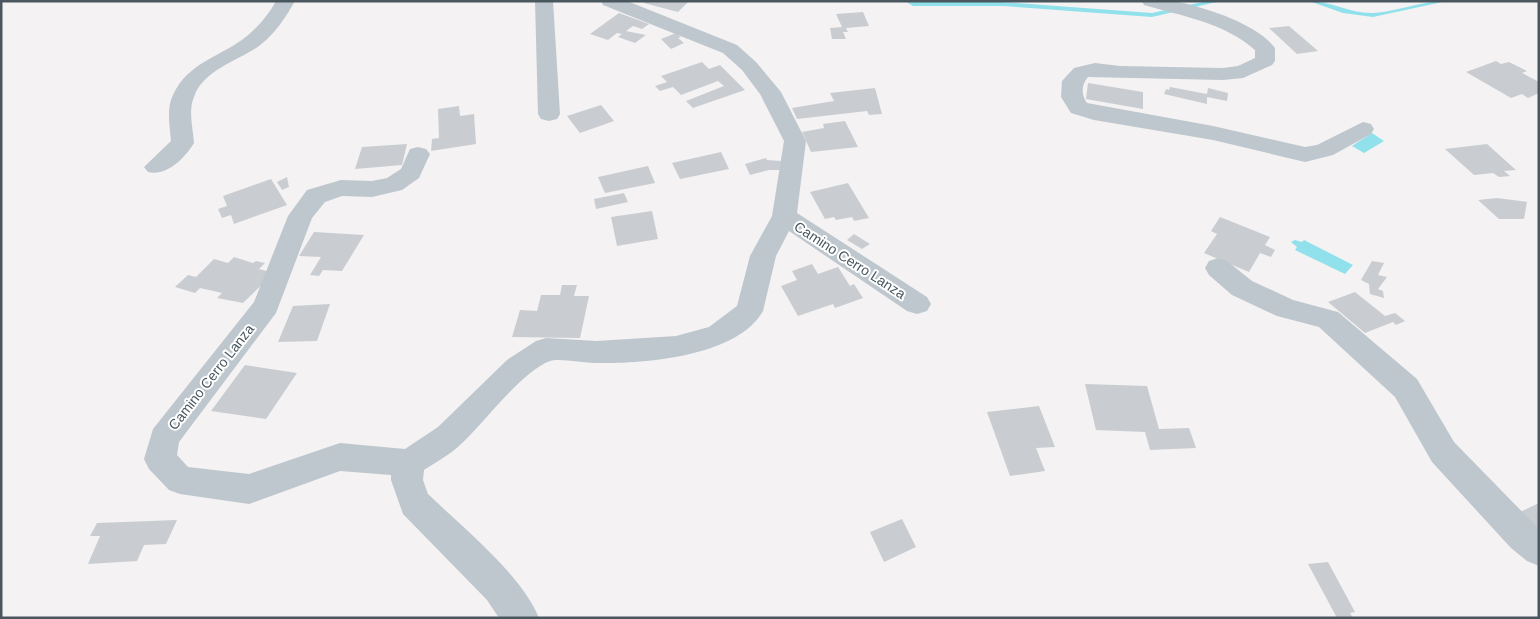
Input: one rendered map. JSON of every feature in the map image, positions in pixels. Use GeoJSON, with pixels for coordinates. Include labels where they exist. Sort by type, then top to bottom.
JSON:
{"type":"FeatureCollection","features":[{"type":"Feature","properties":{"kind":"street"},"geometry":{"type":"LineString","coordinates":[[156,167],[183,143],[180,114],[183,96],[201,72],[253,41],[278,15],[286,1]]}},
{"type":"Feature","properties":{"kind":"street"},"geometry":{"type":"LineString","coordinates":[[544,1],[549,114]]}},
{"type":"Feature","properties":{"kind":"street","name":"Camino Cerro Lanza"},"geometry":{"type":"LineString","coordinates":[[418,154],[411,173],[394,184],[372,189],[341,188],[316,196],[300,216],[266,306],[164,438],[160,459],[180,480],[249,489],[340,457],[409,462],[449,436],[517,368],[546,349],[597,352],[676,347],[718,335],[749,311],[763,256],[784,216],[795,140],[770,92],[749,66],[730,49],[610,1]]}},
{"type":"Feature","properties":{"kind":"street"},"geometry":{"type":"LineString","coordinates":[[1151,1],[1212,18],[1247,32],[1265,48],[1265,60],[1243,72],[1223,74],[1120,72],[1095,69],[1081,72],[1073,81],[1072,97],[1079,108],[1094,113],[1203,130],[1292,153],[1310,155],[1325,151],[1363,129]]}},
{"type":"Feature","properties":{"kind":"street","name":"Camino Cerro Lanza"},"geometry":{"type":"LineString","coordinates":[[784,216],[917,304]]}},
{"type":"Feature","properties":{"kind":"street"},"geometry":{"type":"LineString","coordinates":[[1218,268],[1242,288],[1287,309],[1328,319],[1336,325],[1406,388],[1443,452],[1523,537],[1539,550]]}},
{"type":"Feature","properties":{"kind":"street"},"geometry":{"type":"LineString","coordinates":[[409,462],[407,480],[415,503],[499,588],[521,618]]}},
{"type":"Feature","properties":{"kind":"water"},"geometry":{"type":"Polygon","coordinates":[[[1372,133],[1384,141],[1364,153],[1352,146],[1372,133]]]}},
{"type":"Feature","properties":{"kind":"water"},"geometry":{"type":"Polygon","coordinates":[[[1295,240],[1302,242],[1304,240],[1353,265],[1345,274],[1295,250],[1297,247],[1291,242],[1295,240]]]}},
{"type":"Feature","properties":{"kind":"building"},"geometry":{"type":"Polygon","coordinates":[[[646,1],[689,1],[678,12],[644,3],[646,1]]]}},
{"type":"Feature","properties":{"kind":"building"},"geometry":{"type":"Polygon","coordinates":[[[863,12],[869,26],[846,28],[848,32],[843,32],[846,39],[832,39],[830,28],[842,27],[836,14],[863,12]]]}},
{"type":"Feature","properties":{"kind":"building"},"geometry":{"type":"Polygon","coordinates":[[[619,13],[649,24],[642,29],[633,26],[626,31],[646,35],[635,43],[618,37],[622,34],[617,33],[608,40],[590,34],[619,13]]]}},
{"type":"Feature","properties":{"kind":"building"},"geometry":{"type":"Polygon","coordinates":[[[1289,26],[1318,51],[1297,54],[1269,28],[1289,26]]]}},
{"type":"Feature","properties":{"kind":"building"},"geometry":{"type":"Polygon","coordinates":[[[676,33],[681,37],[678,38],[684,43],[671,49],[661,39],[676,33]]]}},
{"type":"Feature","properties":{"kind":"building"},"geometry":{"type":"Polygon","coordinates":[[[1496,61],[1501,64],[1509,62],[1527,71],[1522,73],[1539,82],[1539,93],[1528,98],[1522,94],[1511,98],[1466,72],[1496,61]]]}},
{"type":"Feature","properties":{"kind":"building"},"geometry":{"type":"Polygon","coordinates":[[[702,62],[709,69],[720,65],[745,90],[693,108],[686,101],[724,86],[718,81],[681,95],[673,87],[660,91],[655,86],[667,82],[661,76],[702,62]]]}},
{"type":"Feature","properties":{"kind":"building"},"geometry":{"type":"Polygon","coordinates":[[[1088,83],[1143,92],[1143,109],[1086,99],[1088,83]]]}},
{"type":"Feature","properties":{"kind":"building"},"geometry":{"type":"Polygon","coordinates":[[[1170,87],[1207,94],[1208,88],[1228,93],[1227,101],[1207,97],[1207,104],[1164,94],[1166,89],[1169,90],[1170,87]]]}},
{"type":"Feature","properties":{"kind":"building"},"geometry":{"type":"Polygon","coordinates":[[[875,88],[882,114],[869,115],[867,111],[797,119],[792,108],[834,101],[830,93],[875,88]]]}},
{"type":"Feature","properties":{"kind":"building"},"geometry":{"type":"Polygon","coordinates":[[[601,105],[614,121],[580,133],[567,116],[601,105]]]}},
{"type":"Feature","properties":{"kind":"building"},"geometry":{"type":"Polygon","coordinates":[[[459,106],[460,116],[474,114],[476,144],[431,151],[432,139],[439,138],[438,109],[459,106]]]}},
{"type":"Feature","properties":{"kind":"building"},"geometry":{"type":"Polygon","coordinates":[[[845,121],[858,147],[811,152],[802,132],[824,128],[823,124],[845,121]]]}},
{"type":"Feature","properties":{"kind":"building"},"geometry":{"type":"Polygon","coordinates":[[[407,144],[402,165],[355,169],[362,147],[407,144]]]}},
{"type":"Feature","properties":{"kind":"building"},"geometry":{"type":"Polygon","coordinates":[[[1487,144],[1516,170],[1504,171],[1510,176],[1499,177],[1493,173],[1474,175],[1445,149],[1487,144]]]}},
{"type":"Feature","properties":{"kind":"building"},"geometry":{"type":"Polygon","coordinates":[[[721,152],[729,169],[680,179],[672,163],[721,152]]]}},
{"type":"Feature","properties":{"kind":"building"},"geometry":{"type":"Polygon","coordinates":[[[766,158],[767,160],[781,161],[780,170],[769,170],[750,175],[745,164],[766,158]]]}},
{"type":"Feature","properties":{"kind":"building"},"geometry":{"type":"Polygon","coordinates":[[[648,166],[655,183],[605,193],[598,177],[648,166]]]}},
{"type":"Feature","properties":{"kind":"building"},"geometry":{"type":"Polygon","coordinates":[[[287,177],[289,187],[282,190],[277,182],[287,177]]]}},
{"type":"Feature","properties":{"kind":"building"},"geometry":{"type":"Polygon","coordinates":[[[271,179],[287,205],[234,224],[231,215],[222,218],[218,209],[227,206],[223,196],[271,179]]]}},
{"type":"Feature","properties":{"kind":"building"},"geometry":{"type":"Polygon","coordinates":[[[848,183],[869,218],[854,221],[852,217],[836,220],[834,217],[825,219],[810,192],[848,183]]]}},
{"type":"Feature","properties":{"kind":"building"},"geometry":{"type":"Polygon","coordinates":[[[624,193],[628,202],[596,209],[594,199],[624,193]]]}},
{"type":"Feature","properties":{"kind":"building"},"geometry":{"type":"Polygon","coordinates":[[[1497,198],[1527,202],[1524,219],[1499,219],[1478,200],[1497,198]]]}},
{"type":"Feature","properties":{"kind":"building"},"geometry":{"type":"Polygon","coordinates":[[[652,211],[658,239],[617,246],[611,217],[652,211]]]}},
{"type":"Feature","properties":{"kind":"building"},"geometry":{"type":"Polygon","coordinates":[[[1220,217],[1270,237],[1265,245],[1275,250],[1271,257],[1260,253],[1249,272],[1204,253],[1217,234],[1211,231],[1220,217]]]}},
{"type":"Feature","properties":{"kind":"building"},"geometry":{"type":"Polygon","coordinates":[[[314,232],[364,235],[342,271],[323,270],[319,276],[310,275],[321,257],[299,256],[314,232]]]}},
{"type":"Feature","properties":{"kind":"building"},"geometry":{"type":"Polygon","coordinates":[[[854,234],[870,244],[862,249],[847,240],[854,234]]]}},
{"type":"Feature","properties":{"kind":"building"},"geometry":{"type":"Polygon","coordinates":[[[234,257],[253,263],[256,261],[265,263],[259,269],[274,273],[243,303],[217,298],[222,293],[200,288],[195,293],[175,287],[188,275],[196,277],[214,259],[228,263],[234,257]]]}},
{"type":"Feature","properties":{"kind":"building"},"geometry":{"type":"Polygon","coordinates":[[[1372,261],[1384,263],[1378,275],[1387,277],[1378,289],[1383,291],[1384,298],[1370,294],[1369,284],[1361,280],[1372,261]]]}},
{"type":"Feature","properties":{"kind":"building"},"geometry":{"type":"Polygon","coordinates":[[[812,264],[818,274],[838,267],[850,286],[854,284],[863,298],[835,308],[833,304],[798,316],[781,286],[797,280],[792,271],[812,264]]]}},
{"type":"Feature","properties":{"kind":"building"},"geometry":{"type":"Polygon","coordinates":[[[562,285],[577,285],[574,296],[589,296],[580,338],[512,337],[520,310],[537,311],[541,295],[560,295],[562,285]]]}},
{"type":"Feature","properties":{"kind":"building"},"geometry":{"type":"Polygon","coordinates":[[[1355,292],[1385,316],[1395,313],[1405,321],[1396,325],[1393,322],[1365,333],[1328,302],[1355,292]]]}},
{"type":"Feature","properties":{"kind":"building"},"geometry":{"type":"Polygon","coordinates":[[[330,304],[317,341],[278,342],[293,306],[330,304]]]}},
{"type":"Feature","properties":{"kind":"building"},"geometry":{"type":"Polygon","coordinates":[[[245,365],[297,373],[266,419],[211,411],[245,365]]]}},
{"type":"Feature","properties":{"kind":"building"},"geometry":{"type":"Polygon","coordinates":[[[1085,384],[1147,386],[1159,429],[1189,428],[1196,448],[1150,450],[1145,432],[1096,430],[1085,384]]]}},
{"type":"Feature","properties":{"kind":"building"},"geometry":{"type":"Polygon","coordinates":[[[1039,406],[1055,447],[1036,448],[1045,471],[1010,476],[987,412],[1039,406]]]}},
{"type":"Feature","properties":{"kind":"building"},"geometry":{"type":"Polygon","coordinates":[[[1539,503],[1539,531],[1518,513],[1539,503]]]}},
{"type":"Feature","properties":{"kind":"building"},"geometry":{"type":"Polygon","coordinates":[[[902,519],[916,547],[884,562],[870,532],[902,519]]]}},
{"type":"Feature","properties":{"kind":"building"},"geometry":{"type":"Polygon","coordinates":[[[177,520],[166,544],[144,545],[137,561],[88,564],[100,536],[90,536],[97,523],[177,520]]]}},
{"type":"Feature","properties":{"kind":"building"},"geometry":{"type":"Polygon","coordinates":[[[1328,562],[1355,612],[1350,613],[1353,618],[1337,618],[1308,564],[1328,562]]]}},
{"type":"Feature","properties":{"kind":"waterway"},"geometry":{"type":"LineString","coordinates":[[908,1],[913,4],[1003,4],[1152,15],[1218,1]]}},
{"type":"Feature","properties":{"kind":"waterway"},"geometry":{"type":"LineString","coordinates":[[1312,1],[1343,11],[1373,15],[1444,1]]}}]}
